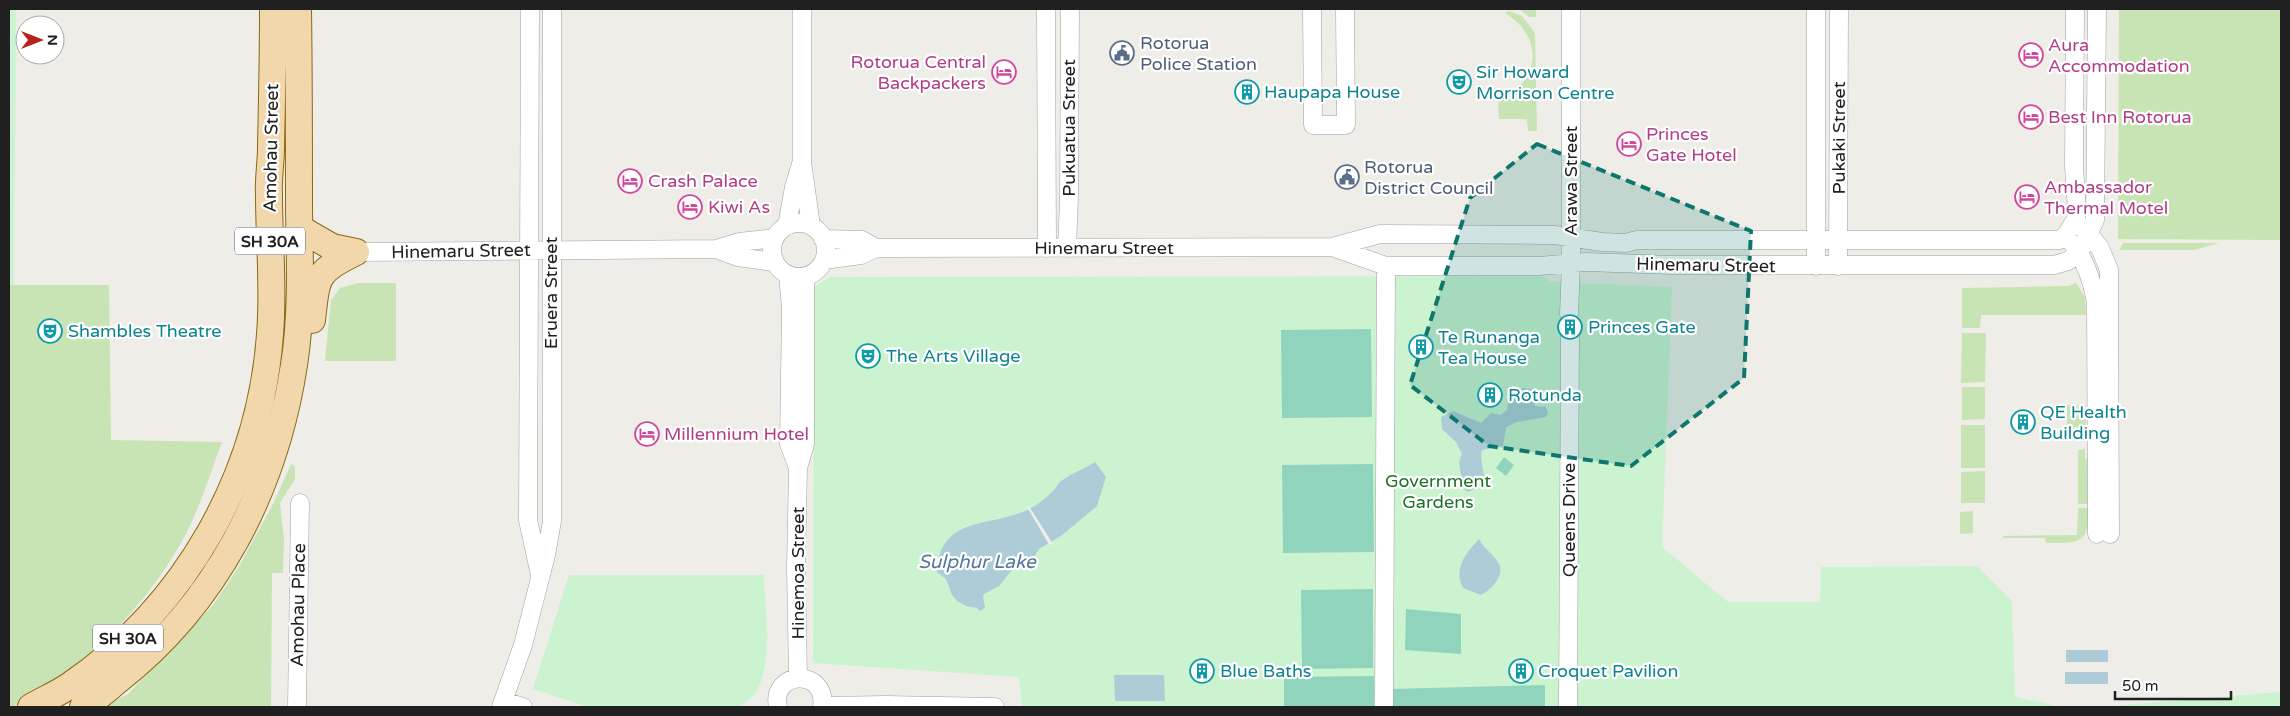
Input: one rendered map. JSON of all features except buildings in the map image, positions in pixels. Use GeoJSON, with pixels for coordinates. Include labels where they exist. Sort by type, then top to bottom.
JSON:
{"type":"FeatureCollection","features":[{"type":"Feature","properties":{"kind":"main road","name":"Amohau Street"},"geometry":{"type":"LineString","coordinates":[[31,707],[67,688],[99,664],[128,638],[175,587],[204,544],[226,503],[246,454],[263,394],[270,333],[268,193],[273,9]]}},
{"type":"Feature","properties":{"kind":"main road","name":"Amohau Street"},"geometry":{"type":"LineString","coordinates":[[83,707],[136,666],[168,635],[210,584],[234,546],[262,487],[271,463],[286,408],[294,364],[299,304],[298,9]]}},
{"type":"Feature","properties":{"kind":"main road"},"geometry":{"type":"LineString","coordinates":[[300,228],[332,247],[356,252]]}},
{"type":"Feature","properties":{"kind":"main road"},"geometry":{"type":"LineString","coordinates":[[294,364],[310,334],[320,275],[329,265],[356,252]]}},
{"type":"Feature","properties":{"kind":"street","name":"Eruera Street"},"geometry":{"type":"LineString","coordinates":[[530,9],[528,520],[540,576]]}},
{"type":"Feature","properties":{"kind":"street","name":"Eruera Street"},"geometry":{"type":"LineString","coordinates":[[502,704],[523,645],[548,546],[552,521],[552,9]]}},
{"type":"Feature","properties":{"kind":"street"},"geometry":{"type":"LineString","coordinates":[[802,9],[802,162],[817,232],[826,253],[824,260],[816,271],[796,276],[782,272],[774,262],[772,250],[781,232],[802,162]]}},
{"type":"Feature","properties":{"kind":"street","name":"Pukuatua Street"},"geometry":{"type":"LineString","coordinates":[[1046,9],[1047,248]]}},
{"type":"Feature","properties":{"kind":"street","name":"Pukuatua Street"},"geometry":{"type":"LineString","coordinates":[[1067,248],[1070,9]]}},
{"type":"Feature","properties":{"kind":"street"},"geometry":{"type":"LineString","coordinates":[[1312,9],[1313,125],[1346,125],[1345,9]]}},
{"type":"Feature","properties":{"kind":"street","name":"Arawa Street"},"geometry":{"type":"LineString","coordinates":[[1571,9],[1571,262]]}},
{"type":"Feature","properties":{"kind":"street","name":"Pukaki Street"},"geometry":{"type":"LineString","coordinates":[[1816,9],[1816,266]]}},
{"type":"Feature","properties":{"kind":"street","name":"Pukaki Street"},"geometry":{"type":"LineString","coordinates":[[1838,266],[1839,9]]}},
{"type":"Feature","properties":{"kind":"street"},"geometry":{"type":"LineString","coordinates":[[2075,9],[2074,166],[2076,219],[2066,236],[2079,253],[2093,287],[2096,301],[2103,534],[2109,270],[2100,248],[2076,219]]}},
{"type":"Feature","properties":{"kind":"street"},"geometry":{"type":"LineString","coordinates":[[2079,253],[2095,220],[2096,210],[2097,9]]}},
{"type":"Feature","properties":{"kind":"street"},"geometry":{"type":"LineString","coordinates":[[781,232],[799,223],[817,232]]}},
{"type":"Feature","properties":{"kind":"street","name":"Hinemaru Street"},"geometry":{"type":"LineString","coordinates":[[356,252],[716,249],[781,232]]}},
{"type":"Feature","properties":{"kind":"street","name":"Hinemaru Street"},"geometry":{"type":"LineString","coordinates":[[817,232],[862,240],[876,248]]}},
{"type":"Feature","properties":{"kind":"street","name":"Hinemaru Street"},"geometry":{"type":"LineString","coordinates":[[824,260],[861,255],[876,248],[1332,247],[1380,234],[1554,235],[1602,242],[1626,243],[1637,240],[2060,240],[2066,236]]}},
{"type":"Feature","properties":{"kind":"street","name":"Hinemaru Street"},"geometry":{"type":"LineString","coordinates":[[1332,247],[1386,266],[1539,266],[1571,262],[1672,266],[2054,265],[2068,260],[2079,253]]}},
{"type":"Feature","properties":{"kind":"street","name":"Hinemaru Street"},"geometry":{"type":"LineString","coordinates":[[716,249],[738,258],[774,262]]}},
{"type":"Feature","properties":{"kind":"street"},"geometry":{"type":"LineString","coordinates":[[1569,314],[1571,262]]}},
{"type":"Feature","properties":{"kind":"street"},"geometry":{"type":"LineString","coordinates":[[1384,707],[1386,266]]}},
{"type":"Feature","properties":{"kind":"street","name":"Hinemoa Street"},"geometry":{"type":"LineString","coordinates":[[796,276],[805,444],[798,468],[796,568],[798,678]]}},
{"type":"Feature","properties":{"kind":"street","name":"Queens Drive"},"geometry":{"type":"LineString","coordinates":[[1568,707],[1570,334]]}},
{"type":"Feature","properties":{"kind":"street","name":"Amohau Place"},"geometry":{"type":"LineString","coordinates":[[297,707],[300,503]]}},
{"type":"Feature","properties":{"kind":"street"},"geometry":{"type":"LineString","coordinates":[[778,707],[776,700],[781,688],[786,682],[798,678],[805,679],[817,686],[821,692],[822,706],[886,704],[995,707]]}},
{"type":"Feature","properties":{"kind":"street"},"geometry":{"type":"LineString","coordinates":[[502,704],[523,707]]}},
{"type":"Feature","properties":{"kind":"highlighted area"},"geometry":{"type":"Polygon","coordinates":[[[1537,144],[1751,231],[1744,378],[1631,466],[1489,446],[1410,385],[1470,198],[1537,144]]]}},
{"type":"Feature","properties":{"kind":"green space"},"geometry":{"type":"Polygon","coordinates":[[[9,9],[16,9],[14,285],[9,284],[9,9]]]}},
{"type":"Feature","properties":{"kind":"green space"},"geometry":{"type":"Polygon","coordinates":[[[1519,9],[1536,9],[1536,17],[1529,17],[1519,9]]]}},
{"type":"Feature","properties":{"kind":"green space"},"geometry":{"type":"Polygon","coordinates":[[[2119,9],[2281,9],[2281,240],[2118,239],[2119,9]]]}},
{"type":"Feature","properties":{"kind":"green space"},"geometry":{"type":"Polygon","coordinates":[[[1509,11],[1522,16],[1535,33],[1537,131],[1528,131],[1527,119],[1499,119],[1498,99],[1513,91],[1523,82],[1530,71],[1533,59],[1532,46],[1527,34],[1518,23],[1505,13],[1509,11]]]}},
{"type":"Feature","properties":{"kind":"green space"},"geometry":{"type":"Polygon","coordinates":[[[2123,243],[2219,243],[2194,250],[2120,250],[2123,243]]]}},
{"type":"Feature","properties":{"kind":"green space","name":"Government Gardens"},"geometry":{"type":"Polygon","coordinates":[[[1544,276],[1551,282],[1672,287],[1662,547],[1728,602],[1820,602],[1821,567],[1977,566],[2012,601],[2015,697],[2063,707],[1022,707],[1019,677],[813,663],[814,287],[830,277],[1544,276]]]}},
{"type":"Feature","properties":{"kind":"green space"},"geometry":{"type":"Polygon","coordinates":[[[358,283],[396,283],[396,361],[325,361],[331,300],[340,288],[358,283]]]}},
{"type":"Feature","properties":{"kind":"green space"},"geometry":{"type":"Polygon","coordinates":[[[2076,283],[2085,297],[2086,315],[1981,315],[1980,328],[1962,328],[1962,288],[2068,286],[2076,283]]]}},
{"type":"Feature","properties":{"kind":"green space"},"geometry":{"type":"Polygon","coordinates":[[[9,285],[109,285],[111,440],[222,442],[192,521],[161,575],[140,602],[117,629],[65,675],[12,707],[9,707],[9,285]]]}},
{"type":"Feature","properties":{"kind":"green space"},"geometry":{"type":"Polygon","coordinates":[[[1371,329],[1372,417],[1282,418],[1281,330],[1371,329]]]}},
{"type":"Feature","properties":{"kind":"green space"},"geometry":{"type":"Polygon","coordinates":[[[1962,333],[1986,333],[1985,382],[1961,383],[1962,333]]]}},
{"type":"Feature","properties":{"kind":"green space"},"geometry":{"type":"Polygon","coordinates":[[[1962,387],[1985,387],[1985,419],[1962,420],[1962,387]]]}},
{"type":"Feature","properties":{"kind":"green space"},"geometry":{"type":"Polygon","coordinates":[[[2067,405],[2086,405],[2086,427],[2067,428],[2067,405]]]}},
{"type":"Feature","properties":{"kind":"green space"},"geometry":{"type":"Polygon","coordinates":[[[1961,425],[1985,425],[1985,468],[1961,468],[1961,425]]]}},
{"type":"Feature","properties":{"kind":"green space"},"geometry":{"type":"Polygon","coordinates":[[[2085,449],[2085,459],[2089,459],[2089,504],[2078,504],[2078,450],[2085,449]]]}},
{"type":"Feature","properties":{"kind":"green space"},"geometry":{"type":"Polygon","coordinates":[[[1504,457],[1514,465],[1506,476],[1496,468],[1504,457]]]}},
{"type":"Feature","properties":{"kind":"green space"},"geometry":{"type":"Polygon","coordinates":[[[291,464],[295,466],[295,479],[280,503],[284,539],[283,573],[272,573],[271,707],[104,707],[128,694],[213,605],[238,568],[273,504],[291,464]]]}},
{"type":"Feature","properties":{"kind":"green space"},"geometry":{"type":"Polygon","coordinates":[[[1373,464],[1374,552],[1283,553],[1282,465],[1373,464]]]}},
{"type":"Feature","properties":{"kind":"green space"},"geometry":{"type":"Polygon","coordinates":[[[1985,471],[1985,503],[1961,503],[1961,472],[1985,471]]]}},
{"type":"Feature","properties":{"kind":"green space"},"geometry":{"type":"Polygon","coordinates":[[[2078,508],[2089,508],[2089,520],[2084,535],[2074,542],[2046,543],[2045,538],[2003,538],[2003,536],[2077,535],[2078,508]]]}},
{"type":"Feature","properties":{"kind":"green space"},"geometry":{"type":"Polygon","coordinates":[[[1973,511],[1973,533],[1960,534],[1960,512],[1973,511]]]}},
{"type":"Feature","properties":{"kind":"green space"},"geometry":{"type":"Polygon","coordinates":[[[569,575],[764,575],[767,651],[762,680],[755,694],[739,707],[588,707],[533,689],[569,575]]]}},
{"type":"Feature","properties":{"kind":"green space"},"geometry":{"type":"Polygon","coordinates":[[[1373,589],[1373,668],[1302,669],[1301,590],[1373,589]]]}},
{"type":"Feature","properties":{"kind":"green space"},"geometry":{"type":"Polygon","coordinates":[[[1406,609],[1461,614],[1461,654],[1405,650],[1406,609]]]}},
{"type":"Feature","properties":{"kind":"green space"},"geometry":{"type":"Polygon","coordinates":[[[1374,676],[1374,707],[1284,707],[1284,677],[1374,676]]]}},
{"type":"Feature","properties":{"kind":"green space"},"geometry":{"type":"Polygon","coordinates":[[[1545,685],[1545,707],[1390,707],[1390,689],[1545,685]]]}},
{"type":"Feature","properties":{"kind":"green space"},"geometry":{"type":"Polygon","coordinates":[[[2281,692],[2281,707],[2099,707],[2281,692]]]}},
{"type":"Feature","properties":{"kind":"water"},"geometry":{"type":"Polygon","coordinates":[[[1523,388],[1531,389],[1535,406],[1546,407],[1548,414],[1545,417],[1517,422],[1506,427],[1503,446],[1482,450],[1481,459],[1484,485],[1468,492],[1462,487],[1459,463],[1462,454],[1456,442],[1442,429],[1441,417],[1453,411],[1481,423],[1491,413],[1501,415],[1507,410],[1510,396],[1523,388]]]}},
{"type":"Feature","properties":{"kind":"water","name":"Sulphur Lake"},"geometry":{"type":"Polygon","coordinates":[[[1095,462],[1106,477],[1097,506],[1061,536],[1039,549],[1031,562],[1011,571],[999,586],[984,594],[985,608],[980,611],[977,608],[966,606],[957,601],[952,595],[946,579],[937,572],[940,553],[948,540],[959,531],[972,525],[1018,514],[1033,507],[1049,495],[1061,481],[1095,462]]]}},
{"type":"Feature","properties":{"kind":"water"},"geometry":{"type":"Polygon","coordinates":[[[1479,539],[1497,560],[1500,569],[1499,578],[1489,590],[1481,595],[1463,588],[1459,574],[1462,561],[1479,539]]]}},
{"type":"Feature","properties":{"kind":"water"},"geometry":{"type":"Polygon","coordinates":[[[2066,650],[2108,650],[2108,662],[2066,662],[2066,650]]]}},
{"type":"Feature","properties":{"kind":"water"},"geometry":{"type":"Polygon","coordinates":[[[2065,672],[2108,672],[2108,684],[2065,684],[2065,672]]]}},
{"type":"Feature","properties":{"kind":"water"},"geometry":{"type":"Polygon","coordinates":[[[1114,675],[1164,675],[1165,701],[1115,701],[1114,675]]]}},
{"type":"Feature","properties":{"kind":"pier"},"geometry":{"type":"Polygon","coordinates":[[[1029,506],[1053,544],[1050,546],[1027,507],[1029,506]]]}},
{"type":"Feature","properties":{"kind":"place","name":"Rotorua Police Station"},"geometry":{"type":"Point","coordinates":[1122,53]}},
{"type":"Feature","properties":{"kind":"place","name":"Aura Accommodation"},"geometry":{"type":"Point","coordinates":[2031,55]}},
{"type":"Feature","properties":{"kind":"place","name":"Rotorua Central Backpackers"},"geometry":{"type":"Point","coordinates":[1004,72]}},
{"type":"Feature","properties":{"kind":"place","name":"Sir Howard Morrison Centre"},"geometry":{"type":"Point","coordinates":[1459,82]}},
{"type":"Feature","properties":{"kind":"place","name":"Haupapa House"},"geometry":{"type":"Point","coordinates":[1247,92]}},
{"type":"Feature","properties":{"kind":"place","name":"Best Inn Rotorua"},"geometry":{"type":"Point","coordinates":[2031,117]}},
{"type":"Feature","properties":{"kind":"place","name":"Princes Gate Hotel"},"geometry":{"type":"Point","coordinates":[1629,144]}},
{"type":"Feature","properties":{"kind":"place","name":"Rotorua District Council"},"geometry":{"type":"Point","coordinates":[1347,177]}},
{"type":"Feature","properties":{"kind":"place","name":"Crash Palace"},"geometry":{"type":"Point","coordinates":[630,181]}},
{"type":"Feature","properties":{"kind":"place","name":"Ambassador Thermal Motel"},"geometry":{"type":"Point","coordinates":[2027,197]}},
{"type":"Feature","properties":{"kind":"place","name":"Kiwi As"},"geometry":{"type":"Point","coordinates":[690,207]}},
{"type":"Feature","properties":{"kind":"place","name":"Princes Gate"},"geometry":{"type":"Point","coordinates":[1570,327]}},
{"type":"Feature","properties":{"kind":"place","name":"Shambles Theatre"},"geometry":{"type":"Point","coordinates":[50,331]}},
{"type":"Feature","properties":{"kind":"place","name":"Te Runanga Tea House"},"geometry":{"type":"Point","coordinates":[1421,347]}},
{"type":"Feature","properties":{"kind":"place","name":"The Arts Village"},"geometry":{"type":"Point","coordinates":[868,356]}},
{"type":"Feature","properties":{"kind":"place","name":"Rotunda"},"geometry":{"type":"Point","coordinates":[1490,395]}},
{"type":"Feature","properties":{"kind":"place","name":"QE Health Building"},"geometry":{"type":"Point","coordinates":[2023,422]}},
{"type":"Feature","properties":{"kind":"place","name":"Millennium Hotel"},"geometry":{"type":"Point","coordinates":[647,434]}},
{"type":"Feature","properties":{"kind":"place","name":"Blue Baths"},"geometry":{"type":"Point","coordinates":[1202,671]}},
{"type":"Feature","properties":{"kind":"place","name":"Croquet Pavilion"},"geometry":{"type":"Point","coordinates":[1521,671]}}]}
